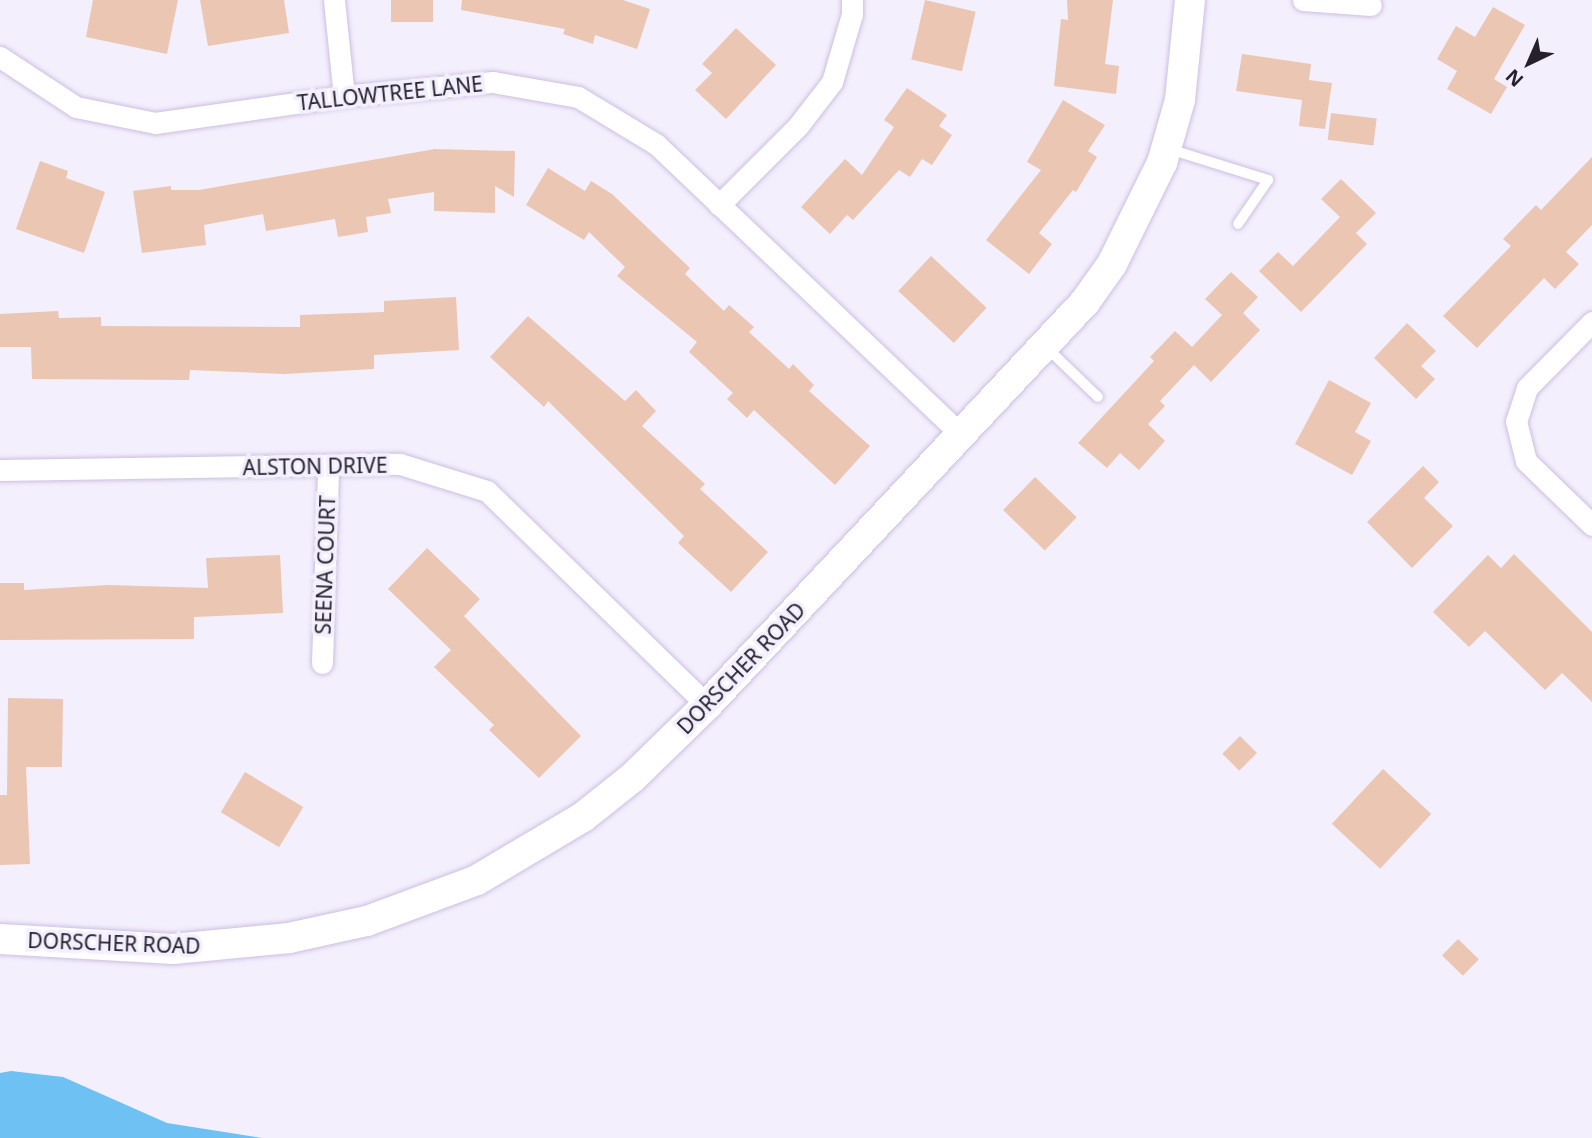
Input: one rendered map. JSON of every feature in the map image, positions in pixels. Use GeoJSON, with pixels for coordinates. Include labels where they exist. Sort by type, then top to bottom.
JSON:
{"type":"FeatureCollection","features":[{"type":"Feature","properties":{"kind":"street"},"geometry":{"type":"LineString","coordinates":[[334,0],[344,96]]}},
{"type":"Feature","properties":{"kind":"street"},"geometry":{"type":"LineString","coordinates":[[719,205],[797,126],[832,82],[852,14],[852,0]]}},
{"type":"Feature","properties":{"kind":"street","name":"DORSCHER ROAD"},"geometry":{"type":"LineString","coordinates":[[0,939],[173,949],[277,940],[368,921],[477,880],[583,817],[632,778],[707,705],[1046,347],[1112,264],[1140,213],[1166,148],[1182,87],[1190,0]]}},
{"type":"Feature","properties":{"kind":"street"},"geometry":{"type":"LineString","coordinates":[[1303,0],[1374,2]]}},
{"type":"Feature","properties":{"kind":"street","name":"TALLOWTREE LANE"},"geometry":{"type":"LineString","coordinates":[[0,57],[76,107],[155,123],[344,96],[493,82],[578,97],[656,144],[962,435]]}},
{"type":"Feature","properties":{"kind":"street"},"geometry":{"type":"LineString","coordinates":[[1592,322],[1527,388],[1516,421],[1526,461],[1592,525]]}},
{"type":"Feature","properties":{"kind":"street","name":"ALSTON DRIVE"},"geometry":{"type":"LineString","coordinates":[[0,470],[400,464],[487,491],[707,705]]}},
{"type":"Feature","properties":{"kind":"street","name":"SEENA COURT"},"geometry":{"type":"LineString","coordinates":[[322,663],[328,467]]}},
{"type":"Feature","properties":{"kind":"lane"},"geometry":{"type":"LineString","coordinates":[[1166,148],[1268,180],[1238,224]]}},
{"type":"Feature","properties":{"kind":"lane"},"geometry":{"type":"LineString","coordinates":[[1046,347],[1098,397]]}},
{"type":"Feature","properties":{"kind":"water"},"geometry":{"type":"Polygon","coordinates":[[[11,1071],[63,1077],[167,1123],[262,1138],[0,1138],[0,1073],[11,1071]]]}},
{"type":"Feature","properties":{"kind":"building"},"geometry":{"type":"Polygon","coordinates":[[[93,0],[178,0],[167,54],[86,37],[93,0]]]}},
{"type":"Feature","properties":{"kind":"building"},"geometry":{"type":"Polygon","coordinates":[[[200,0],[284,0],[289,33],[208,46],[200,0]]]}},
{"type":"Feature","properties":{"kind":"building"},"geometry":{"type":"Polygon","coordinates":[[[391,0],[433,0],[433,22],[391,22],[391,0]]]}},
{"type":"Feature","properties":{"kind":"building"},"geometry":{"type":"Polygon","coordinates":[[[462,0],[623,0],[650,9],[637,49],[595,35],[593,44],[563,34],[565,29],[461,10],[462,0]]]}},
{"type":"Feature","properties":{"kind":"building"},"geometry":{"type":"Polygon","coordinates":[[[925,0],[976,12],[962,71],[911,59],[925,0]]]}},
{"type":"Feature","properties":{"kind":"building"},"geometry":{"type":"Polygon","coordinates":[[[1067,0],[1113,0],[1105,64],[1119,66],[1116,94],[1054,86],[1061,19],[1068,20],[1067,0]]]}},
{"type":"Feature","properties":{"kind":"building"},"geometry":{"type":"Polygon","coordinates":[[[1493,7],[1525,25],[1494,79],[1507,87],[1491,114],[1447,89],[1457,71],[1437,59],[1456,26],[1475,37],[1493,7]]]}},
{"type":"Feature","properties":{"kind":"building"},"geometry":{"type":"Polygon","coordinates":[[[736,28],[776,65],[726,119],[695,90],[712,73],[702,64],[736,28]]]}},
{"type":"Feature","properties":{"kind":"building"},"geometry":{"type":"Polygon","coordinates":[[[1242,54],[1311,64],[1309,80],[1332,83],[1325,129],[1299,126],[1302,100],[1236,91],[1242,54]]]}},
{"type":"Feature","properties":{"kind":"building"},"geometry":{"type":"Polygon","coordinates":[[[907,88],[947,115],[939,126],[952,135],[932,165],[922,159],[910,177],[899,170],[853,220],[847,215],[830,234],[801,207],[845,159],[862,175],[894,127],[884,120],[907,88]]]}},
{"type":"Feature","properties":{"kind":"building"},"geometry":{"type":"Polygon","coordinates":[[[1063,100],[1105,125],[1088,151],[1097,157],[1076,192],[1073,190],[1039,233],[1052,244],[1029,274],[986,240],[1041,170],[1027,162],[1063,100]]]}},
{"type":"Feature","properties":{"kind":"building"},"geometry":{"type":"Polygon","coordinates":[[[1331,113],[1377,119],[1373,145],[1328,140],[1331,113]]]}},
{"type":"Feature","properties":{"kind":"building"},"geometry":{"type":"Polygon","coordinates":[[[435,149],[515,151],[514,197],[495,186],[495,213],[434,211],[434,192],[388,199],[391,213],[366,217],[368,232],[338,237],[335,219],[266,231],[263,214],[204,225],[206,245],[142,253],[133,191],[171,186],[171,190],[199,190],[435,149]]]}},
{"type":"Feature","properties":{"kind":"building"},"geometry":{"type":"Polygon","coordinates":[[[1592,157],[1592,225],[1566,252],[1579,264],[1555,289],[1544,278],[1477,348],[1443,316],[1511,246],[1503,239],[1536,205],[1541,210],[1592,157]]]}},
{"type":"Feature","properties":{"kind":"building"},"geometry":{"type":"Polygon","coordinates":[[[40,161],[68,171],[66,178],[105,192],[84,253],[16,229],[40,161]]]}},
{"type":"Feature","properties":{"kind":"building"},"geometry":{"type":"Polygon","coordinates":[[[548,168],[585,191],[591,181],[612,194],[690,268],[685,274],[724,311],[729,305],[754,327],[749,332],[789,369],[793,364],[814,385],[809,391],[870,446],[835,485],[754,410],[747,418],[727,399],[733,393],[689,352],[697,342],[617,276],[625,267],[589,232],[584,240],[526,205],[548,168]]]}},
{"type":"Feature","properties":{"kind":"building"},"geometry":{"type":"Polygon","coordinates":[[[1341,179],[1376,213],[1356,233],[1367,244],[1301,312],[1259,271],[1278,252],[1293,266],[1340,217],[1321,199],[1341,179]]]}},
{"type":"Feature","properties":{"kind":"building"},"geometry":{"type":"Polygon","coordinates":[[[931,256],[987,308],[954,343],[898,291],[931,256]]]}},
{"type":"Feature","properties":{"kind":"building"},"geometry":{"type":"Polygon","coordinates":[[[1231,272],[1258,297],[1243,313],[1260,330],[1211,382],[1194,365],[1160,401],[1165,406],[1148,424],[1165,441],[1139,470],[1120,453],[1107,468],[1078,443],[1154,361],[1150,357],[1175,331],[1192,347],[1222,315],[1205,299],[1231,272]]]}},
{"type":"Feature","properties":{"kind":"building"},"geometry":{"type":"Polygon","coordinates":[[[456,297],[459,350],[374,355],[374,369],[284,374],[190,370],[189,380],[32,379],[31,347],[0,347],[0,314],[58,311],[59,318],[101,317],[101,326],[300,327],[300,315],[384,312],[384,301],[456,297]]]}},
{"type":"Feature","properties":{"kind":"building"},"geometry":{"type":"Polygon","coordinates":[[[528,316],[625,401],[636,390],[656,411],[642,426],[705,484],[700,489],[768,552],[731,592],[678,543],[684,536],[548,401],[544,407],[490,357],[528,316]]]}},
{"type":"Feature","properties":{"kind":"building"},"geometry":{"type":"Polygon","coordinates":[[[1407,323],[1436,351],[1421,366],[1435,379],[1416,399],[1374,358],[1407,323]]]}},
{"type":"Feature","properties":{"kind":"building"},"geometry":{"type":"Polygon","coordinates":[[[1329,380],[1371,403],[1355,432],[1371,441],[1352,475],[1295,444],[1329,380]]]}},
{"type":"Feature","properties":{"kind":"building"},"geometry":{"type":"Polygon","coordinates":[[[1423,466],[1439,482],[1424,498],[1453,526],[1412,568],[1367,522],[1423,466]]]}},
{"type":"Feature","properties":{"kind":"building"},"geometry":{"type":"Polygon","coordinates":[[[1035,477],[1077,517],[1045,550],[1003,510],[1035,477]]]}},
{"type":"Feature","properties":{"kind":"building"},"geometry":{"type":"Polygon","coordinates":[[[427,548],[480,599],[464,616],[581,736],[539,778],[489,730],[494,725],[434,667],[451,650],[388,589],[427,548]]]}},
{"type":"Feature","properties":{"kind":"building"},"geometry":{"type":"Polygon","coordinates":[[[1514,554],[1592,632],[1592,702],[1562,673],[1545,690],[1485,631],[1469,647],[1433,612],[1488,555],[1501,568],[1514,554]]]}},
{"type":"Feature","properties":{"kind":"building"},"geometry":{"type":"Polygon","coordinates":[[[280,555],[283,613],[194,617],[194,639],[0,640],[0,583],[24,583],[24,590],[108,585],[208,588],[206,558],[280,555]]]}},
{"type":"Feature","properties":{"kind":"building"},"geometry":{"type":"Polygon","coordinates":[[[8,698],[63,699],[62,767],[26,767],[30,864],[0,865],[0,795],[7,795],[8,698]]]}},
{"type":"Feature","properties":{"kind":"building"},"geometry":{"type":"Polygon","coordinates":[[[1240,736],[1257,753],[1239,771],[1222,754],[1240,736]]]}},
{"type":"Feature","properties":{"kind":"building"},"geometry":{"type":"Polygon","coordinates":[[[1383,769],[1431,814],[1380,869],[1332,824],[1383,769]]]}},
{"type":"Feature","properties":{"kind":"building"},"geometry":{"type":"Polygon","coordinates":[[[245,772],[303,807],[279,847],[221,812],[245,772]]]}},
{"type":"Feature","properties":{"kind":"building"},"geometry":{"type":"Polygon","coordinates":[[[1458,939],[1479,959],[1463,976],[1442,956],[1458,939]]]}}]}
